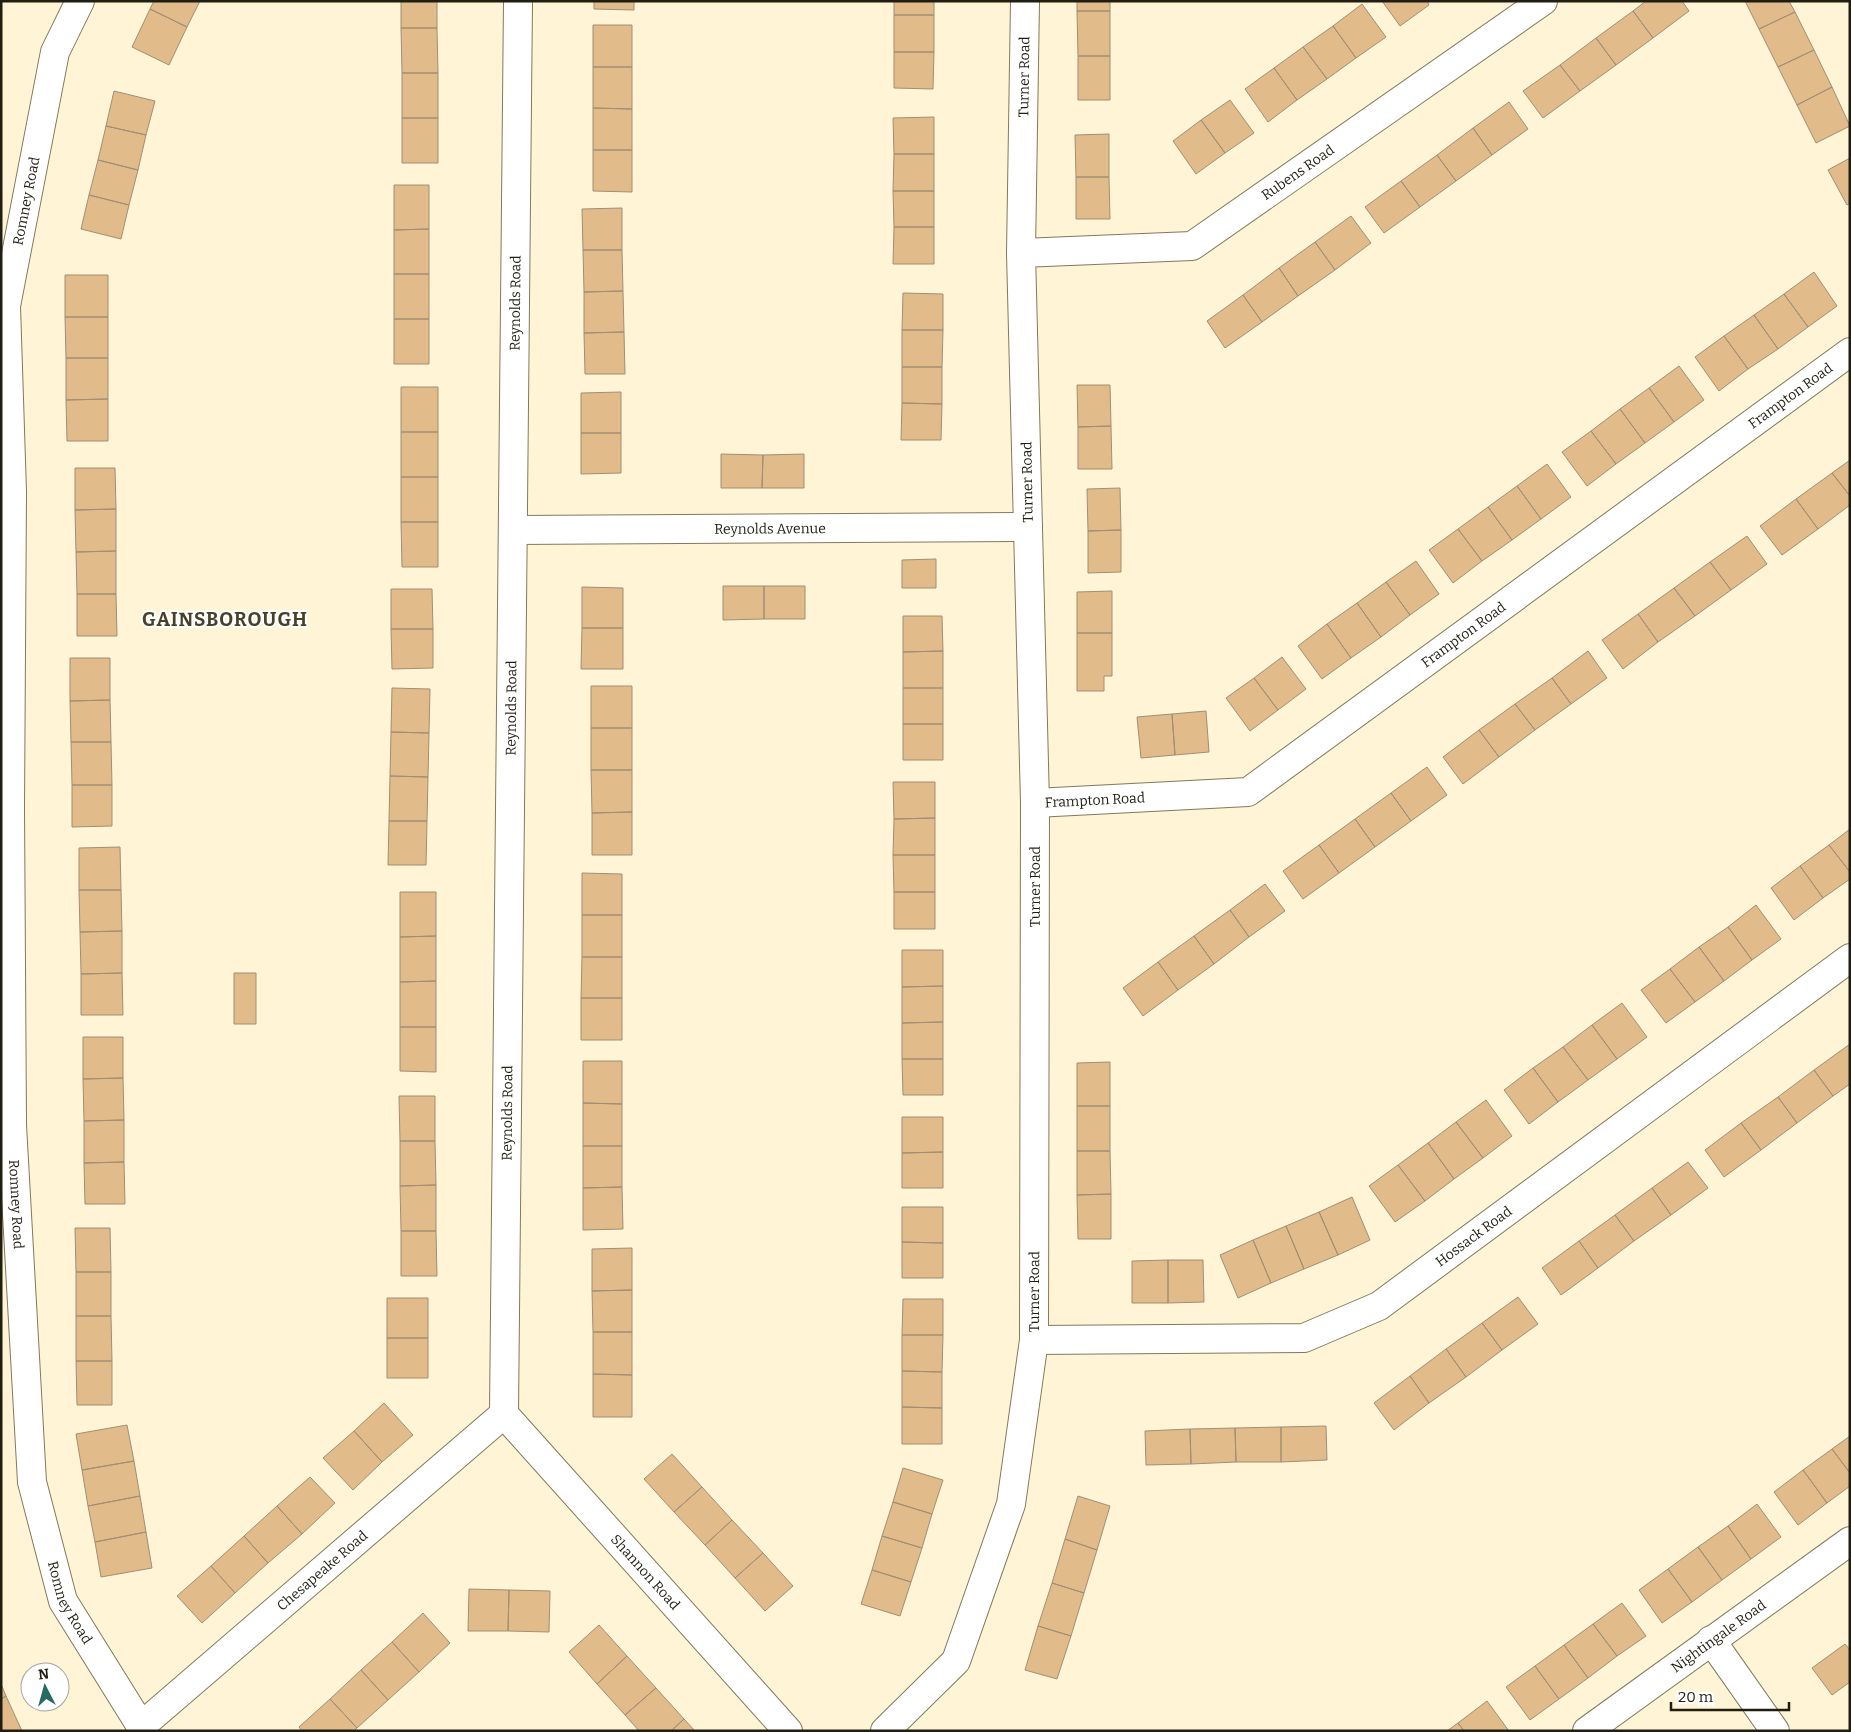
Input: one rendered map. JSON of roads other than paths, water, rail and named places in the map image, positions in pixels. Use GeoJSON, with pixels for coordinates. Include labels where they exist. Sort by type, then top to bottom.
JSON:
{"type":"FeatureCollection","features":[{"type":"Feature","properties":{"kind":"street","name":"Romney Road"},"geometry":{"type":"LineString","coordinates":[[80,1],[55,52],[6,306],[12,1125],[32,1482],[63,1601],[142,1729]]}},
{"type":"Feature","properties":{"kind":"street","name":"Reynolds Road"},"geometry":{"type":"LineString","coordinates":[[504,1414],[518,1]]}},
{"type":"Feature","properties":{"kind":"street","name":"Turner Road"},"geometry":{"type":"LineString","coordinates":[[884,1731],[956,1661],[1011,1504],[1034,1340],[1035,803],[1021,253],[1025,1]]}},
{"type":"Feature","properties":{"kind":"street","name":"Rubens Road"},"geometry":{"type":"LineString","coordinates":[[1021,253],[1192,246],[1543,1]]}},
{"type":"Feature","properties":{"kind":"street","name":"Frampton Road"},"geometry":{"type":"LineString","coordinates":[[1035,803],[1248,792],[1850,352]]}},
{"type":"Feature","properties":{"kind":"street","name":"Reynolds Avenue"},"geometry":{"type":"LineString","coordinates":[[514,530],[1028,528]]}},
{"type":"Feature","properties":{"kind":"street","name":"Hossack Road"},"geometry":{"type":"LineString","coordinates":[[1034,1340],[1304,1338],[1379,1306],[1850,958]]}},
{"type":"Feature","properties":{"kind":"street","name":"Chesapeake Road"},"geometry":{"type":"LineString","coordinates":[[142,1729],[504,1414]]}},
{"type":"Feature","properties":{"kind":"street","name":"Shannon Road"},"geometry":{"type":"LineString","coordinates":[[504,1414],[788,1731]]}},
{"type":"Feature","properties":{"kind":"street","name":"Nightingale Road"},"geometry":{"type":"LineString","coordinates":[[1587,1731],[1850,1541]]}},
{"type":"Feature","properties":{"kind":"street"},"geometry":{"type":"LineString","coordinates":[[1711,1640],[1775,1731]]}},
{"type":"Feature","properties":{"kind":"district","name":"GAINSBOROUGH"},"geometry":{"type":"Point","coordinates":[225,619]}}]}
